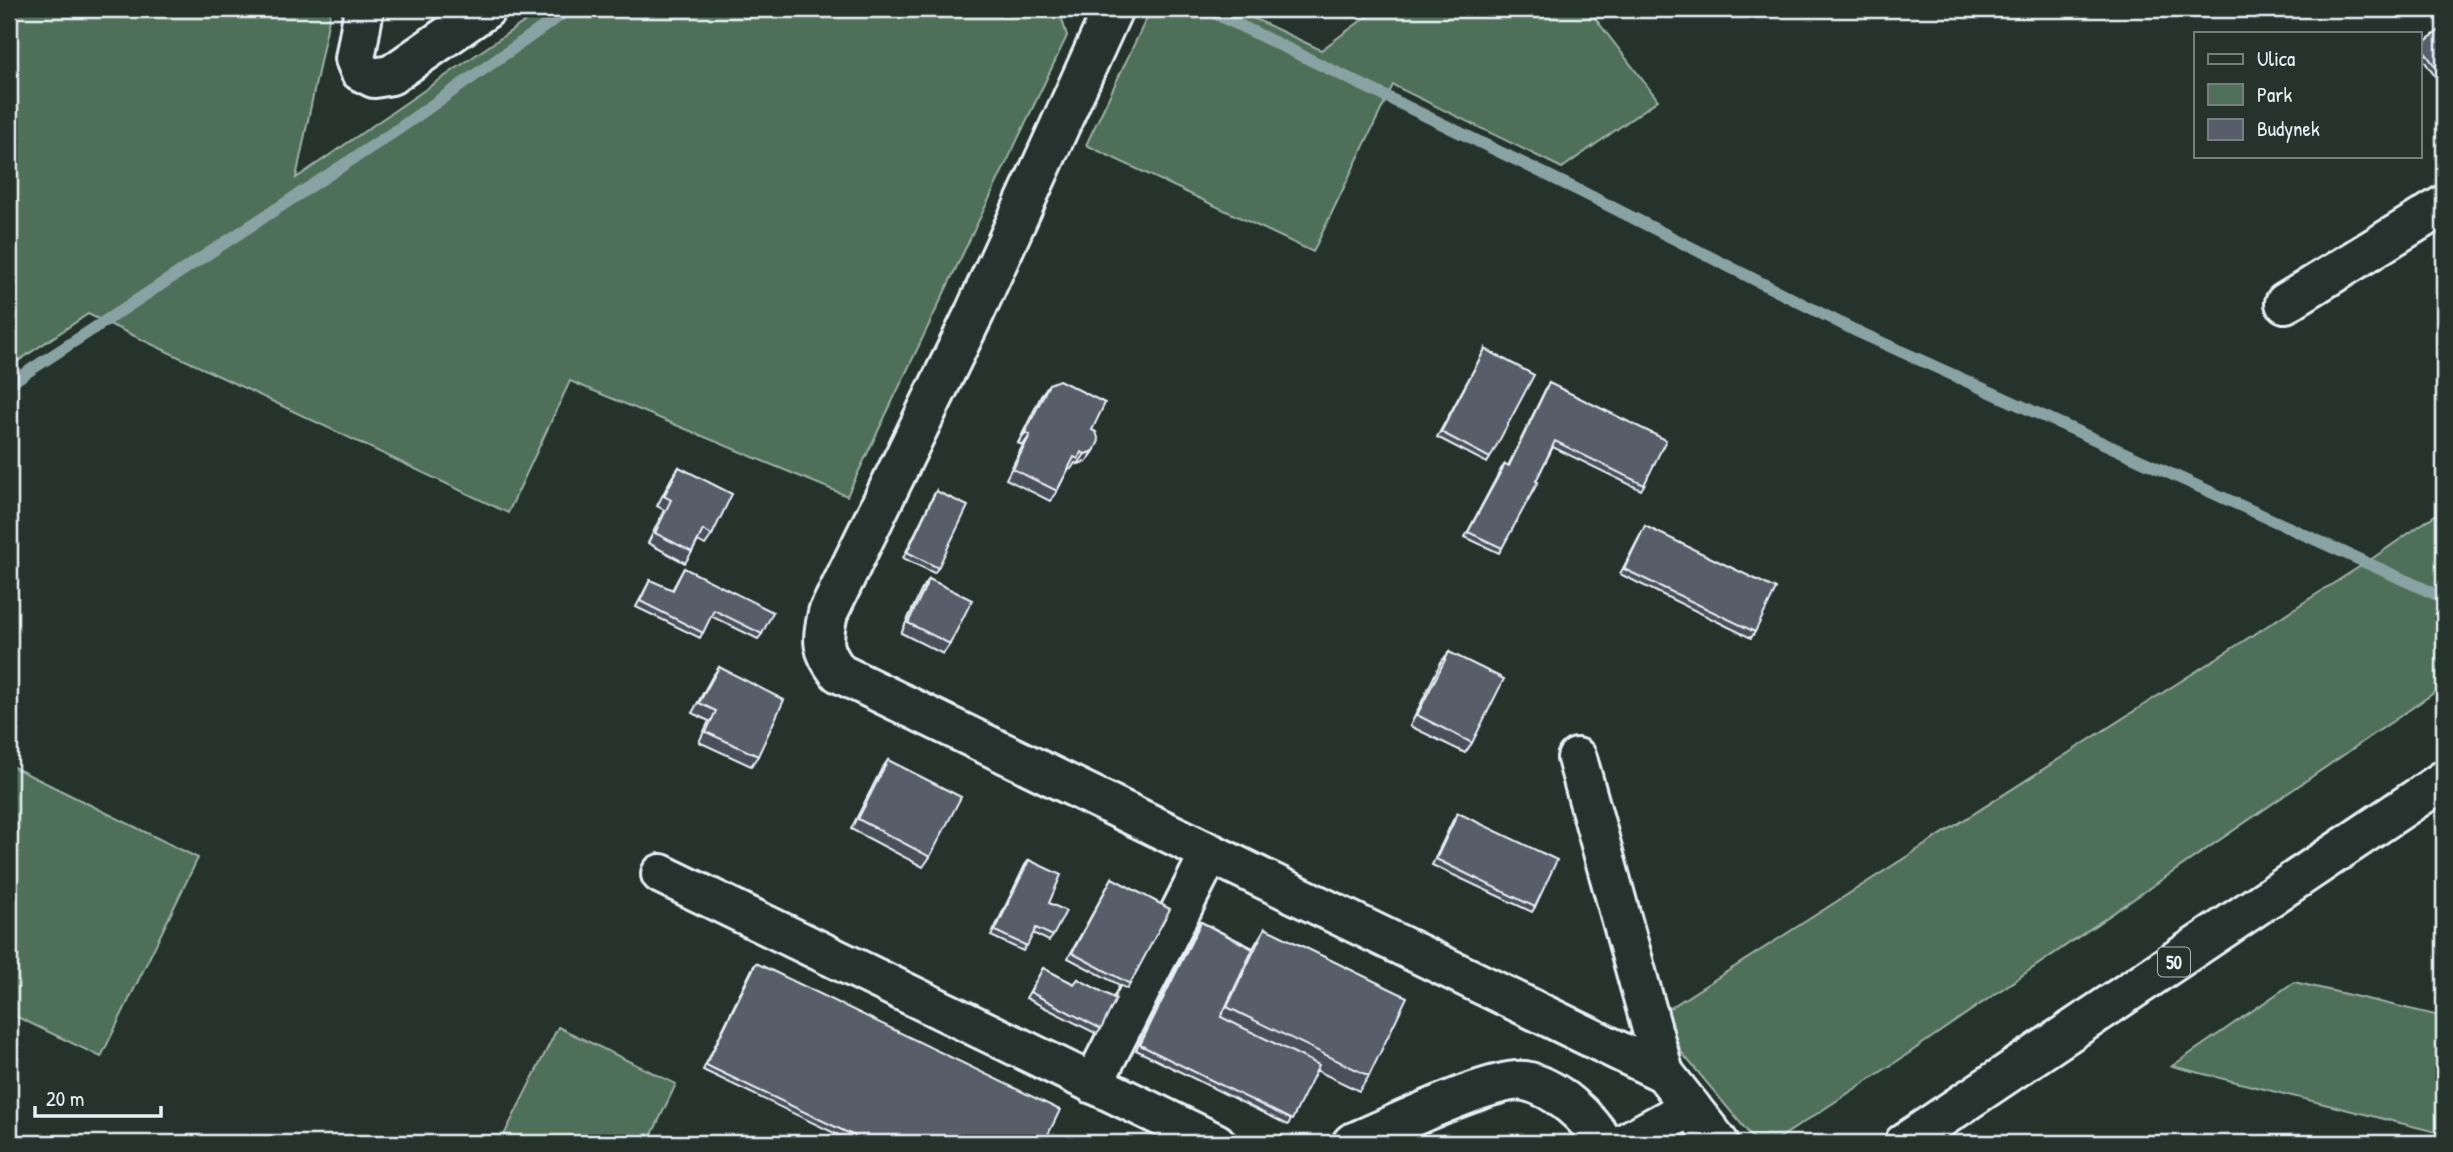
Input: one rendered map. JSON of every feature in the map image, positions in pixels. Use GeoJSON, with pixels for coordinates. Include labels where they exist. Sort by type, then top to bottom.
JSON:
{"type":"FeatureCollection","features":[{"type":"Feature","properties":{"kind":"street"},"geometry":{"type":"LineString","coordinates":[[364,9],[355,60],[360,71],[374,78],[391,75],[486,9]]}},
{"type":"Feature","properties":{"kind":"street"},"geometry":{"type":"LineString","coordinates":[[1113,9],[975,312],[828,613],[822,640],[828,660],[839,673],[1664,1073]]}},
{"type":"Feature","properties":{"kind":"street"},"geometry":{"type":"LineString","coordinates":[[2285,303],[2444,205]]}},
{"type":"Feature","properties":{"kind":"street"},"geometry":{"type":"LineString","coordinates":[[1577,758],[1664,1073],[1720,1143]]}},
{"type":"Feature","properties":{"kind":"street","name":"50"},"geometry":{"type":"LineString","coordinates":[[1904,1143],[2444,780]]}},
{"type":"Feature","properties":{"kind":"street"},"geometry":{"type":"LineString","coordinates":[[1093,1084],[1210,853]]}},
{"type":"Feature","properties":{"kind":"street"},"geometry":{"type":"LineString","coordinates":[[661,874],[1216,1143]]}},
{"type":"Feature","properties":{"kind":"street"},"geometry":{"type":"LineString","coordinates":[[1352,1143],[1489,1086],[1524,1081],[1549,1091],[1573,1108],[1592,1123],[1604,1143]]}},
{"type":"Feature","properties":{"kind":"street"},"geometry":{"type":"LineString","coordinates":[[1625,1143],[1691,1107]]}},
{"type":"Feature","properties":{"kind":"green space"},"geometry":{"type":"Polygon","coordinates":[[[9,9],[331,9],[296,178],[543,9],[1059,9],[1067,36],[847,496],[570,381],[508,513],[88,314],[9,367],[9,9]]]}},
{"type":"Feature","properties":{"kind":"green space"},"geometry":{"type":"Polygon","coordinates":[[[1151,9],[1234,9],[1321,50],[1377,9],[1588,9],[1658,100],[1562,168],[1393,85],[1313,252],[1086,145],[1151,9]]]}},
{"type":"Feature","properties":{"kind":"green space"},"geometry":{"type":"Polygon","coordinates":[[[2444,509],[2444,686],[1896,1062],[1772,1143],[1757,1143],[1682,1053],[1664,1012],[2370,560],[2444,509]]]}},
{"type":"Feature","properties":{"kind":"green space"},"geometry":{"type":"Polygon","coordinates":[[[9,765],[198,858],[101,1057],[9,1013],[9,765]]]}},
{"type":"Feature","properties":{"kind":"green space"},"geometry":{"type":"Polygon","coordinates":[[[2294,982],[2444,1017],[2444,1134],[2172,1066],[2294,982]]]}},
{"type":"Feature","properties":{"kind":"green space"},"geometry":{"type":"Polygon","coordinates":[[[558,1027],[676,1084],[648,1143],[500,1143],[558,1027]]]}},
{"type":"Feature","properties":{"kind":"building"},"geometry":{"type":"Polygon","coordinates":[[[2444,27],[2444,79],[2422,48],[2422,44],[2444,27]]]}},
{"type":"Feature","properties":{"kind":"building"},"geometry":{"type":"Polygon","coordinates":[[[1485,349],[1534,375],[1490,458],[1441,432],[1485,349]]]}},
{"type":"Feature","properties":{"kind":"building"},"geometry":{"type":"Polygon","coordinates":[[[1059,380],[1105,403],[1092,430],[1096,432],[1099,441],[1094,451],[1085,454],[1081,452],[1078,459],[1074,457],[1057,491],[1013,469],[1030,435],[1025,433],[1049,384],[1059,380]]]}},
{"type":"Feature","properties":{"kind":"building"},"geometry":{"type":"Polygon","coordinates":[[[1549,383],[1666,440],[1644,485],[1555,441],[1536,481],[1538,482],[1502,548],[1468,532],[1505,464],[1509,466],[1549,383]]]}},
{"type":"Feature","properties":{"kind":"building"},"geometry":{"type":"Polygon","coordinates":[[[679,467],[732,494],[712,535],[703,530],[692,552],[655,533],[671,500],[664,496],[679,467]]]}},
{"type":"Feature","properties":{"kind":"building"},"geometry":{"type":"Polygon","coordinates":[[[936,491],[968,506],[938,568],[907,552],[936,491]]]}},
{"type":"Feature","properties":{"kind":"building"},"geometry":{"type":"Polygon","coordinates":[[[1645,526],[1776,589],[1755,632],[1624,569],[1645,526]]]}},
{"type":"Feature","properties":{"kind":"building"},"geometry":{"type":"Polygon","coordinates":[[[684,568],[773,612],[762,634],[714,610],[703,633],[640,601],[650,580],[673,590],[684,568]]]}},
{"type":"Feature","properties":{"kind":"building"},"geometry":{"type":"Polygon","coordinates":[[[929,579],[972,600],[950,644],[908,623],[929,579]]]}},
{"type":"Feature","properties":{"kind":"building"},"geometry":{"type":"Polygon","coordinates":[[[1449,652],[1504,679],[1472,743],[1417,715],[1449,652]]]}},
{"type":"Feature","properties":{"kind":"building"},"geometry":{"type":"Polygon","coordinates":[[[719,667],[784,700],[758,756],[706,732],[716,711],[699,703],[719,667]]]}},
{"type":"Feature","properties":{"kind":"building"},"geometry":{"type":"Polygon","coordinates":[[[888,760],[961,797],[930,857],[858,819],[888,760]]]}},
{"type":"Feature","properties":{"kind":"building"},"geometry":{"type":"Polygon","coordinates":[[[1458,813],[1557,860],[1535,907],[1436,859],[1458,813]]]}},
{"type":"Feature","properties":{"kind":"building"},"geometry":{"type":"Polygon","coordinates":[[[1029,860],[1061,875],[1049,903],[1066,911],[1053,936],[1036,928],[1027,946],[995,931],[1029,860]]]}},
{"type":"Feature","properties":{"kind":"building"},"geometry":{"type":"Polygon","coordinates":[[[1112,878],[1170,909],[1130,984],[1072,953],[1112,878]]]}},
{"type":"Feature","properties":{"kind":"building"},"geometry":{"type":"Polygon","coordinates":[[[1201,922],[1253,949],[1221,1017],[1319,1065],[1292,1120],[1140,1045],[1201,922]]]}},
{"type":"Feature","properties":{"kind":"building"},"geometry":{"type":"Polygon","coordinates":[[[1265,928],[1407,997],[1369,1076],[1227,1007],[1265,928]]]}},
{"type":"Feature","properties":{"kind":"building"},"geometry":{"type":"Polygon","coordinates":[[[756,963],[1060,1110],[1044,1143],[869,1143],[706,1065],[756,963]]]}},
{"type":"Feature","properties":{"kind":"building"},"geometry":{"type":"Polygon","coordinates":[[[1043,968],[1074,984],[1078,979],[1116,999],[1101,1029],[1030,992],[1043,968]]]}},
{"type":"Feature","properties":{"kind":"waterway"},"geometry":{"type":"LineString","coordinates":[[9,384],[397,130],[569,9]]}},
{"type":"Feature","properties":{"kind":"waterway"},"geometry":{"type":"LineString","coordinates":[[1206,9],[1584,193],[1854,330],[2444,598]]}}]}
